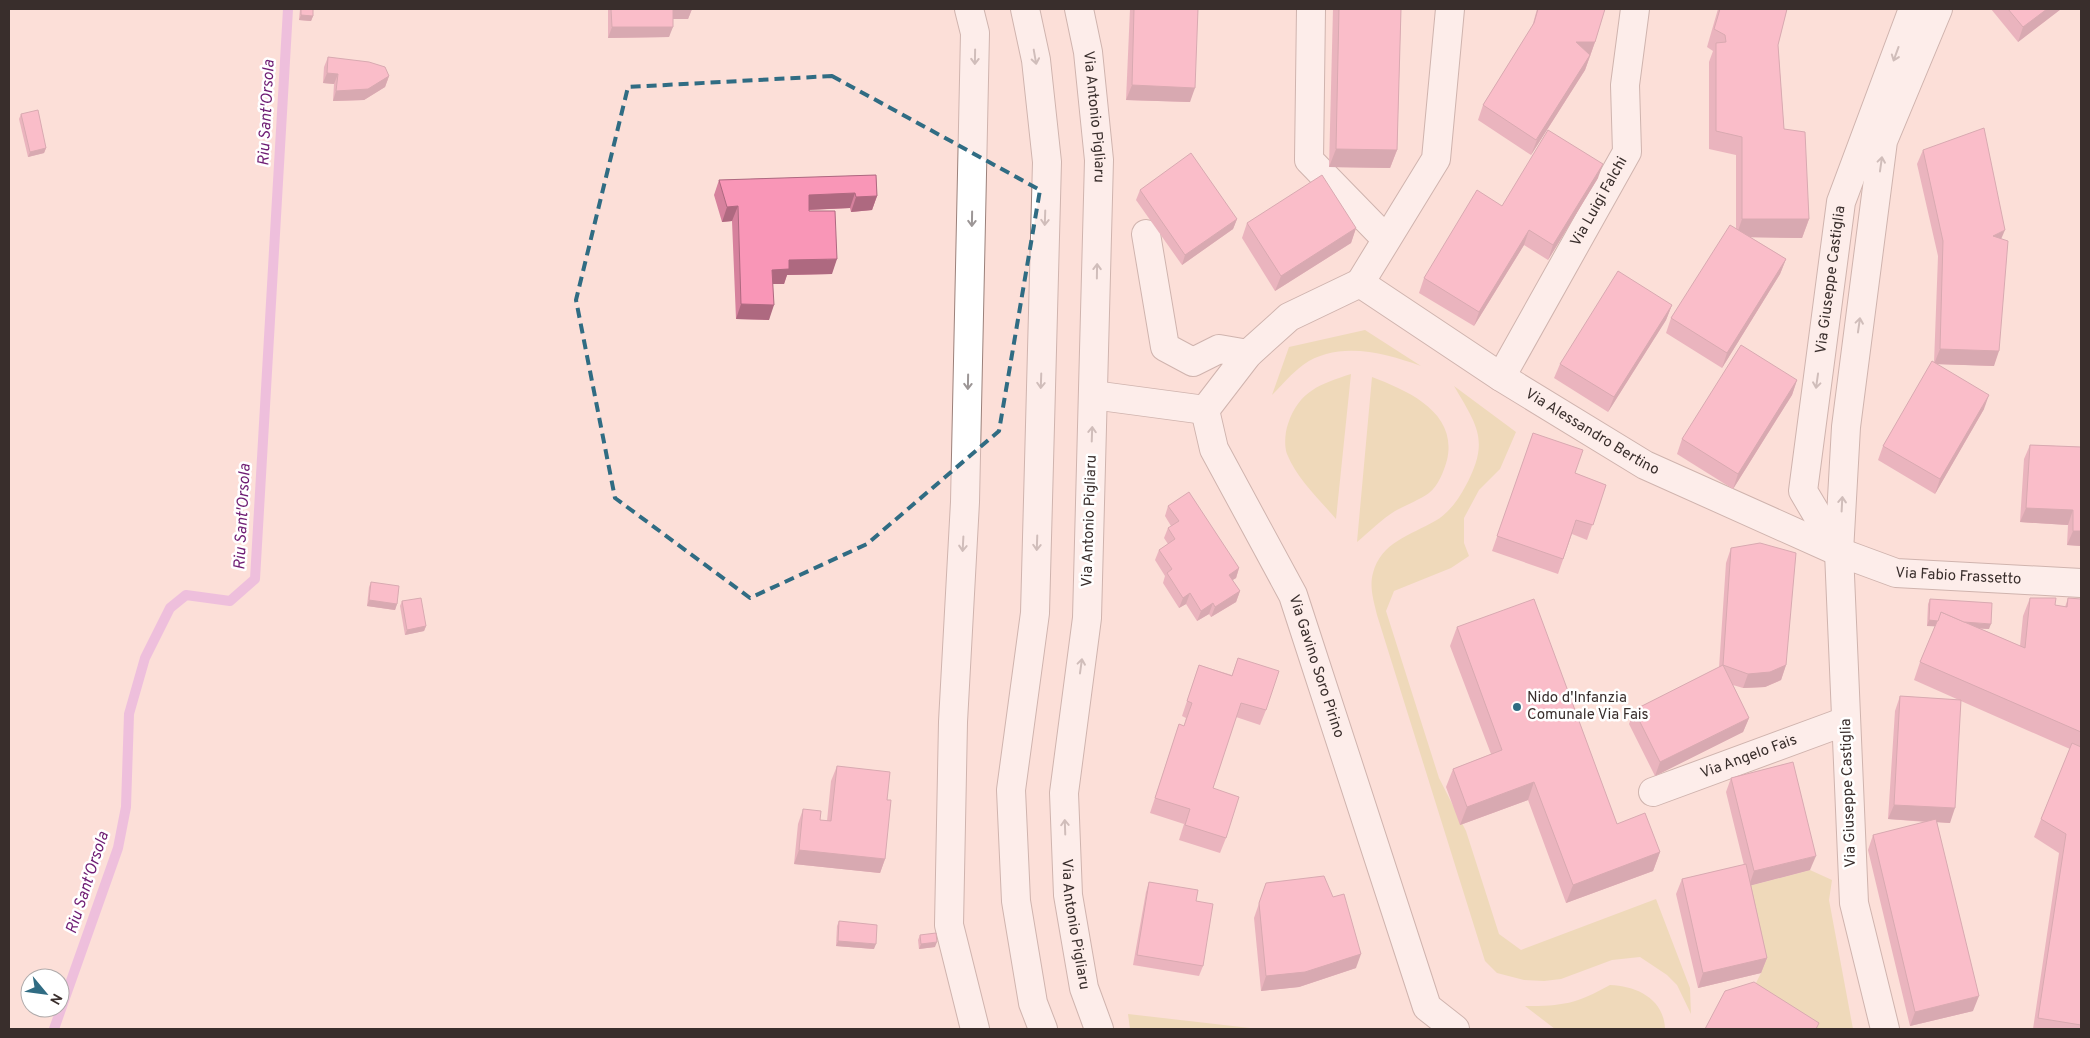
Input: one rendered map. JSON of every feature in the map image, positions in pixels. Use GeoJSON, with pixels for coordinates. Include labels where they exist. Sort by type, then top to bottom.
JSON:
{"type":"FeatureCollection","features":[{"type":"Feature","properties":{"kind":"street"},"geometry":{"type":"LineString","coordinates":[[969,9],[975,33],[966,502],[953,722],[949,925],[975,1029]]}},
{"type":"Feature","properties":{"kind":"street"},"geometry":{"type":"LineString","coordinates":[[1026,9],[1036,60],[1047,162],[1035,614],[1011,790],[1016,901],[1033,1003],[1043,1029]]}},
{"type":"Feature","properties":{"kind":"street","name":"Via Antonio Pigliaru"},"geometry":{"type":"LineString","coordinates":[[1079,9],[1088,52],[1100,160],[1088,618],[1064,793],[1068,895],[1084,988],[1099,1029]]}},
{"type":"Feature","properties":{"kind":"street"},"geometry":{"type":"LineString","coordinates":[[1311,9],[1309,160],[1386,238]]}},
{"type":"Feature","properties":{"kind":"street"},"geometry":{"type":"LineString","coordinates":[[1094,395],[1205,410],[1248,354],[1289,317],[1360,283],[1436,159],[1450,9]]}},
{"type":"Feature","properties":{"kind":"street","name":"Via Luigi Falchi"},"geometry":{"type":"LineString","coordinates":[[1501,377],[1627,152],[1625,85],[1635,9]]}},
{"type":"Feature","properties":{"kind":"street","name":"Via Giuseppe Castiglia"},"geometry":{"type":"LineString","coordinates":[[1839,552],[1803,491],[1841,202],[1913,9]]}},
{"type":"Feature","properties":{"kind":"street","name":"Via Giuseppe Castiglia"},"geometry":{"type":"LineString","coordinates":[[1885,1029],[1854,903],[1839,552],[1846,427],[1884,142],[1938,9]]}},
{"type":"Feature","properties":{"kind":"street"},"geometry":{"type":"LineString","coordinates":[[1146,234],[1164,347],[1193,362],[1219,350],[1248,354]]}},
{"type":"Feature","properties":{"kind":"street","name":"Via Alessandro Bertino"},"geometry":{"type":"LineString","coordinates":[[1360,283],[1501,377],[1645,465],[1839,552]]}},
{"type":"Feature","properties":{"kind":"street","name":"Via Gavino Soro Pirino"},"geometry":{"type":"LineString","coordinates":[[1205,410],[1214,449],[1293,595],[1424,1018],[1455,1029]]}},
{"type":"Feature","properties":{"kind":"street","name":"Via Fabio Frassetto"},"geometry":{"type":"LineString","coordinates":[[1839,552],[1896,573],[2081,582]]}},
{"type":"Feature","properties":{"kind":"street","name":"Via Angelo Fais"},"geometry":{"type":"LineString","coordinates":[[1653,792],[1846,721]]}},
{"type":"Feature","properties":{"kind":"highlighted area"},"geometry":{"type":"Polygon","coordinates":[[[832,76],[1040,190],[999,431],[867,544],[750,598],[615,498],[576,300],[628,87],[832,76]]]}},
{"type":"Feature","properties":{"kind":"shaded area"},"geometry":{"type":"Polygon","coordinates":[[[1365,330],[1421,366],[1377,353],[1346,351],[1331,353],[1317,357],[1303,365],[1272,395],[1289,347],[1365,330]]]}},
{"type":"Feature","properties":{"kind":"shaded area"},"geometry":{"type":"Polygon","coordinates":[[[1351,374],[1336,519],[1296,472],[1285,447],[1286,435],[1293,413],[1305,396],[1312,390],[1330,381],[1351,374]]]}},
{"type":"Feature","properties":{"kind":"shaded area"},"geometry":{"type":"Polygon","coordinates":[[[1372,377],[1415,397],[1428,406],[1438,417],[1445,429],[1448,444],[1447,460],[1440,478],[1429,493],[1390,514],[1357,542],[1372,377]]]}},
{"type":"Feature","properties":{"kind":"shaded area"},"geometry":{"type":"Polygon","coordinates":[[[1454,386],[1516,432],[1500,469],[1479,490],[1464,518],[1464,543],[1469,556],[1451,568],[1394,591],[1386,611],[1439,778],[1466,831],[1499,934],[1521,950],[1656,899],[1690,988],[1691,1014],[1677,985],[1667,975],[1640,957],[1612,960],[1561,979],[1544,981],[1524,980],[1497,973],[1485,961],[1377,615],[1372,589],[1373,573],[1377,562],[1383,554],[1407,535],[1444,515],[1459,497],[1473,471],[1479,446],[1478,435],[1475,424],[1454,386]]]}},
{"type":"Feature","properties":{"kind":"shaded area"},"geometry":{"type":"Polygon","coordinates":[[[1810,870],[1832,880],[1829,900],[1853,1029],[1800,1029],[1749,997],[1761,973],[1749,886],[1810,870]]]}},
{"type":"Feature","properties":{"kind":"shaded area"},"geometry":{"type":"Polygon","coordinates":[[[1610,985],[1630,988],[1647,996],[1660,1010],[1665,1029],[1555,1029],[1525,1006],[1569,1003],[1610,985]]]}},
{"type":"Feature","properties":{"kind":"shaded area"},"geometry":{"type":"Polygon","coordinates":[[[1128,1014],[1250,1028],[1250,1029],[1130,1029],[1128,1014]]]}},
{"type":"Feature","properties":{"kind":"building"},"geometry":{"type":"Polygon","coordinates":[[[301,9],[313,9],[313,16],[301,15],[301,9]]]}},
{"type":"Feature","properties":{"kind":"building"},"geometry":{"type":"Polygon","coordinates":[[[611,9],[673,9],[673,27],[612,27],[611,9]]]}},
{"type":"Feature","properties":{"kind":"building"},"geometry":{"type":"Polygon","coordinates":[[[1134,9],[1198,9],[1195,88],[1132,85],[1134,9]]]}},
{"type":"Feature","properties":{"kind":"building"},"geometry":{"type":"Polygon","coordinates":[[[1339,9],[1401,9],[1397,150],[1336,149],[1339,9]]]}},
{"type":"Feature","properties":{"kind":"building"},"geometry":{"type":"Polygon","coordinates":[[[1538,9],[1605,9],[1595,42],[1576,42],[1590,55],[1536,140],[1483,105],[1534,23],[1538,9]]]}},
{"type":"Feature","properties":{"kind":"building"},"geometry":{"type":"Polygon","coordinates":[[[1720,9],[1787,9],[1778,45],[1784,129],[1805,132],[1809,219],[1742,219],[1742,137],[1716,131],[1716,43],[1726,42],[1725,35],[1714,29],[1720,9]]]}},
{"type":"Feature","properties":{"kind":"building"},"geometry":{"type":"Polygon","coordinates":[[[2008,9],[2047,9],[2023,27],[2008,9]]]}},
{"type":"Feature","properties":{"kind":"building"},"geometry":{"type":"Polygon","coordinates":[[[328,57],[369,62],[385,67],[389,76],[368,89],[336,91],[338,74],[327,73],[328,57]]]}},
{"type":"Feature","properties":{"kind":"building"},"geometry":{"type":"Polygon","coordinates":[[[38,110],[46,148],[30,152],[21,114],[38,110]]]}},
{"type":"Feature","properties":{"kind":"building"},"geometry":{"type":"Polygon","coordinates":[[[1984,128],[2005,230],[1993,236],[2008,241],[1999,351],[1940,349],[1943,241],[1923,150],[1984,128]]]}},
{"type":"Feature","properties":{"kind":"building"},"geometry":{"type":"Polygon","coordinates":[[[1548,130],[1603,164],[1553,245],[1529,230],[1479,312],[1424,278],[1477,190],[1502,206],[1548,130]]]}},
{"type":"Feature","properties":{"kind":"building"},"geometry":{"type":"Polygon","coordinates":[[[1191,153],[1237,219],[1185,255],[1140,190],[1191,153]]]}},
{"type":"Feature","properties":{"kind":"building"},"geometry":{"type":"Polygon","coordinates":[[[876,175],[877,196],[856,197],[855,193],[809,195],[809,211],[835,211],[837,259],[789,260],[789,269],[772,270],[774,305],[741,304],[738,206],[727,207],[719,180],[876,175]]]}},
{"type":"Feature","properties":{"kind":"building"},"geometry":{"type":"Polygon","coordinates":[[[1322,175],[1356,228],[1281,276],[1247,223],[1322,175]]]}},
{"type":"Feature","properties":{"kind":"building"},"geometry":{"type":"Polygon","coordinates":[[[1730,225],[1786,259],[1727,353],[1671,318],[1730,225]]]}},
{"type":"Feature","properties":{"kind":"building"},"geometry":{"type":"Polygon","coordinates":[[[1618,271],[1672,305],[1614,397],[1560,364],[1618,271]]]}},
{"type":"Feature","properties":{"kind":"building"},"geometry":{"type":"Polygon","coordinates":[[[1741,345],[1797,380],[1738,474],[1682,439],[1741,345]]]}},
{"type":"Feature","properties":{"kind":"building"},"geometry":{"type":"Polygon","coordinates":[[[1932,361],[1989,395],[1940,479],[1883,446],[1932,361]]]}},
{"type":"Feature","properties":{"kind":"building"},"geometry":{"type":"Polygon","coordinates":[[[1533,433],[1583,450],[1575,473],[1606,485],[1593,525],[1576,520],[1563,559],[1497,536],[1533,433]]]}},
{"type":"Feature","properties":{"kind":"building"},"geometry":{"type":"Polygon","coordinates":[[[2030,445],[2081,447],[2081,531],[2073,531],[2073,510],[2026,508],[2030,445]]]}},
{"type":"Feature","properties":{"kind":"building"},"geometry":{"type":"Polygon","coordinates":[[[1189,492],[1239,568],[1229,575],[1240,591],[1215,607],[1213,603],[1201,611],[1190,593],[1183,598],[1167,573],[1172,569],[1159,550],[1175,539],[1168,528],[1179,521],[1168,506],[1189,492]]]}},
{"type":"Feature","properties":{"kind":"building"},"geometry":{"type":"Polygon","coordinates":[[[1760,543],[1796,553],[1786,665],[1770,672],[1748,674],[1723,665],[1731,548],[1760,543]]]}},
{"type":"Feature","properties":{"kind":"building"},"geometry":{"type":"Polygon","coordinates":[[[371,582],[399,586],[397,604],[369,600],[371,582]]]}},
{"type":"Feature","properties":{"kind":"building"},"geometry":{"type":"Polygon","coordinates":[[[421,598],[426,626],[407,630],[402,601],[421,598]]]}},
{"type":"Feature","properties":{"kind":"building"},"geometry":{"type":"Polygon","coordinates":[[[2030,598],[2056,598],[2055,605],[2067,607],[2068,598],[2081,599],[2081,732],[1920,662],[1941,612],[2025,648],[2030,598]]]}},
{"type":"Feature","properties":{"kind":"building","name":"Nido d'Infanzia Comunale Via Fais"},"geometry":{"type":"Polygon","coordinates":[[[1534,599],[1617,824],[1645,813],[1660,852],[1573,885],[1534,782],[1467,807],[1453,769],[1502,750],[1457,627],[1534,599]]]}},
{"type":"Feature","properties":{"kind":"building"},"geometry":{"type":"Polygon","coordinates":[[[1930,599],[1992,603],[1991,624],[1964,622],[1941,612],[1938,621],[1929,620],[1930,599]]]}},
{"type":"Feature","properties":{"kind":"building"},"geometry":{"type":"Polygon","coordinates":[[[1238,658],[1279,671],[1266,710],[1241,703],[1213,788],[1239,797],[1226,838],[1185,825],[1190,809],[1155,798],[1179,724],[1184,726],[1192,703],[1187,701],[1199,665],[1232,676],[1238,658]]]}},
{"type":"Feature","properties":{"kind":"building"},"geometry":{"type":"Polygon","coordinates":[[[1723,665],[1749,718],[1660,762],[1634,710],[1723,665]]]}},
{"type":"Feature","properties":{"kind":"building"},"geometry":{"type":"Polygon","coordinates":[[[1900,696],[1961,700],[1955,808],[1894,805],[1900,696]]]}},
{"type":"Feature","properties":{"kind":"building"},"geometry":{"type":"Polygon","coordinates":[[[2072,743],[2081,747],[2081,1025],[2038,1018],[2066,834],[2041,819],[2072,743]]]}},
{"type":"Feature","properties":{"kind":"building"},"geometry":{"type":"Polygon","coordinates":[[[1793,762],[1816,856],[1754,871],[1731,778],[1793,762]]]}},
{"type":"Feature","properties":{"kind":"building"},"geometry":{"type":"Polygon","coordinates":[[[837,766],[890,772],[887,800],[891,800],[885,859],[799,850],[803,809],[821,811],[820,820],[831,821],[837,766]]]}},
{"type":"Feature","properties":{"kind":"building"},"geometry":{"type":"Polygon","coordinates":[[[1936,819],[1979,996],[1915,1012],[1873,835],[1936,819]]]}},
{"type":"Feature","properties":{"kind":"building"},"geometry":{"type":"Polygon","coordinates":[[[1746,864],[1767,958],[1703,973],[1682,879],[1746,864]]]}},
{"type":"Feature","properties":{"kind":"building"},"geometry":{"type":"Polygon","coordinates":[[[1324,876],[1333,897],[1344,894],[1361,954],[1305,972],[1266,976],[1259,903],[1266,883],[1324,876]]]}},
{"type":"Feature","properties":{"kind":"building"},"geometry":{"type":"Polygon","coordinates":[[[1149,882],[1198,890],[1196,901],[1213,904],[1203,966],[1137,955],[1149,882]]]}},
{"type":"Feature","properties":{"kind":"building"},"geometry":{"type":"Polygon","coordinates":[[[839,921],[877,925],[876,944],[838,941],[839,921]]]}},
{"type":"Feature","properties":{"kind":"building"},"geometry":{"type":"Polygon","coordinates":[[[936,933],[937,942],[921,944],[920,935],[936,933]]]}},
{"type":"Feature","properties":{"kind":"building"},"geometry":{"type":"Polygon","coordinates":[[[1754,982],[1819,1023],[1816,1029],[1705,1029],[1725,991],[1754,982]]]}},
{"type":"Feature","properties":{"kind":"waterway","name":"Riu Sant'Orsola"},"geometry":{"type":"LineString","coordinates":[[54,1029],[118,848],[126,807],[129,714],[145,658],[170,608],[186,595],[230,601],[255,579],[288,9]]}},
{"type":"Feature","properties":{"kind":"place","name":"Nido d'Infanzia Comunale Via Fais"},"geometry":{"type":"Point","coordinates":[1517,707]}}]}
